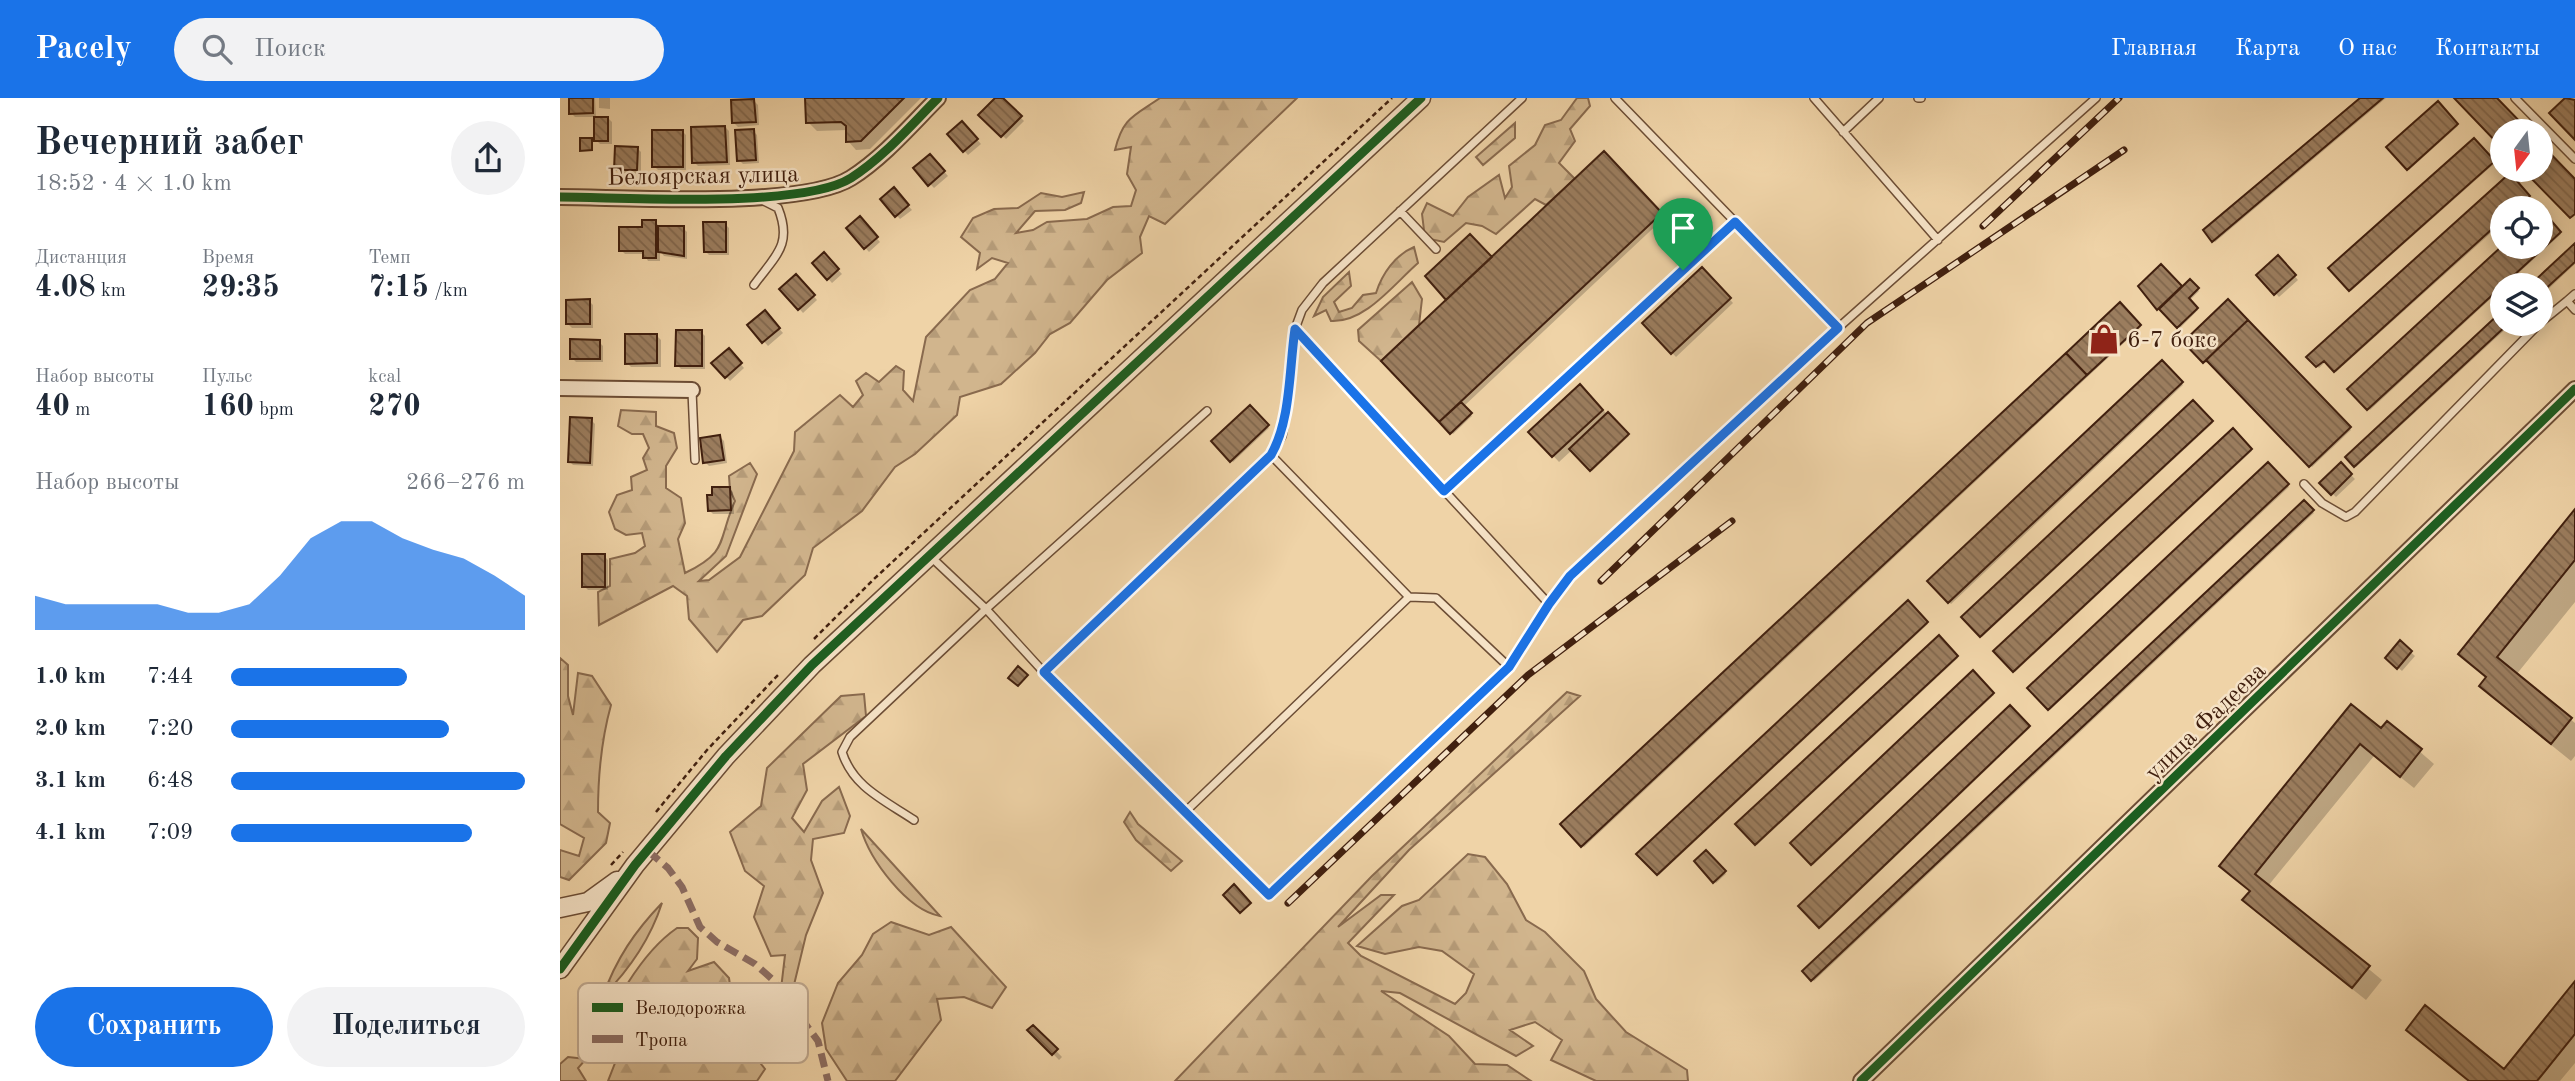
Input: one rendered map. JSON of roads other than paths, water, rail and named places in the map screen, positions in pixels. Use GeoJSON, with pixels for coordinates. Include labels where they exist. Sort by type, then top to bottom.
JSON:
{"type":"FeatureCollection","features":[{"type":"Feature","properties":{"kind":"street","name":"Белоярская улица"},"geometry":{"type":"LineString","coordinates":[[560,197],[755,197],[829,188],[851,178],[885,151],[938,98]]}},
{"type":"Feature","properties":{"kind":"street"},"geometry":{"type":"LineString","coordinates":[[560,969],[635,865],[726,757],[812,666],[1421,98]]}},
{"type":"Feature","properties":{"kind":"street"},"geometry":{"type":"LineString","coordinates":[[560,388],[692,390]]}},
{"type":"Feature","properties":{"kind":"street","name":"улица Фадеева"},"geometry":{"type":"LineString","coordinates":[[1861,1081],[2575,389]]}},
{"type":"Feature","properties":{"kind":"street"},"geometry":{"type":"LineString","coordinates":[[560,908],[570,908],[594,898],[635,865]]}},
{"type":"Feature","properties":{"kind":"lane"},"geometry":{"type":"LineString","coordinates":[[1044,672],[1271,455],[1282,436],[1295,329],[1301,310],[1323,283],[1522,98]]}},
{"type":"Feature","properties":{"kind":"lane"},"geometry":{"type":"LineString","coordinates":[[1615,98],[1838,328]]}},
{"type":"Feature","properties":{"kind":"lane"},"geometry":{"type":"LineString","coordinates":[[1814,98],[1938,240]]}},
{"type":"Feature","properties":{"kind":"lane"},"geometry":{"type":"LineString","coordinates":[[1843,132],[1879,98]]}},
{"type":"Feature","properties":{"kind":"lane"},"geometry":{"type":"LineString","coordinates":[[930,555],[1269,895],[1509,667],[1570,576],[1838,328],[2096,98]]}},
{"type":"Feature","properties":{"kind":"lane"},"geometry":{"type":"LineString","coordinates":[[2515,98],[2575,159]]}},
{"type":"Feature","properties":{"kind":"lane"},"geometry":{"type":"LineString","coordinates":[[754,285],[784,243],[786,228],[778,208],[755,197]]}},
{"type":"Feature","properties":{"kind":"lane"},"geometry":{"type":"LineString","coordinates":[[1400,211],[1436,249]]}},
{"type":"Feature","properties":{"kind":"lane"},"geometry":{"type":"LineString","coordinates":[[1444,491],[1735,222]]}},
{"type":"Feature","properties":{"kind":"lane"},"geometry":{"type":"LineString","coordinates":[[2553,312],[2575,294]]}},
{"type":"Feature","properties":{"kind":"lane"},"geometry":{"type":"LineString","coordinates":[[2567,301],[2575,310]]}},
{"type":"Feature","properties":{"kind":"lane"},"geometry":{"type":"LineString","coordinates":[[1295,329],[1549,604]]}},
{"type":"Feature","properties":{"kind":"lane"},"geometry":{"type":"LineString","coordinates":[[2304,484],[2337,514],[2346,517],[2355,512],[2527,336]]}},
{"type":"Feature","properties":{"kind":"lane"},"geometry":{"type":"LineString","coordinates":[[692,390],[695,460]]}},
{"type":"Feature","properties":{"kind":"lane"},"geometry":{"type":"LineString","coordinates":[[914,820],[858,784],[847,769],[842,752],[850,737],[986,609],[1207,411]]}},
{"type":"Feature","properties":{"kind":"lane"},"geometry":{"type":"LineString","coordinates":[[1271,455],[1409,597],[1436,598],[1509,667]]}},
{"type":"Feature","properties":{"kind":"lane"},"geometry":{"type":"LineString","coordinates":[[1185,812],[1409,597]]}},
{"type":"Feature","properties":{"kind":"railway"},"geometry":{"type":"LineString","coordinates":[[1983,226],[2119,98]]}},
{"type":"Feature","properties":{"kind":"railway"},"geometry":{"type":"LineString","coordinates":[[1601,581],[1867,323],[2124,150]]}},
{"type":"Feature","properties":{"kind":"railway"},"geometry":{"type":"LineString","coordinates":[[1288,903],[1528,675],[1732,521]]}},
{"type":"Feature","properties":{"kind":"place","name":"6-7 бокс"},"geometry":{"type":"Point","coordinates":[2104,339]}}]}
